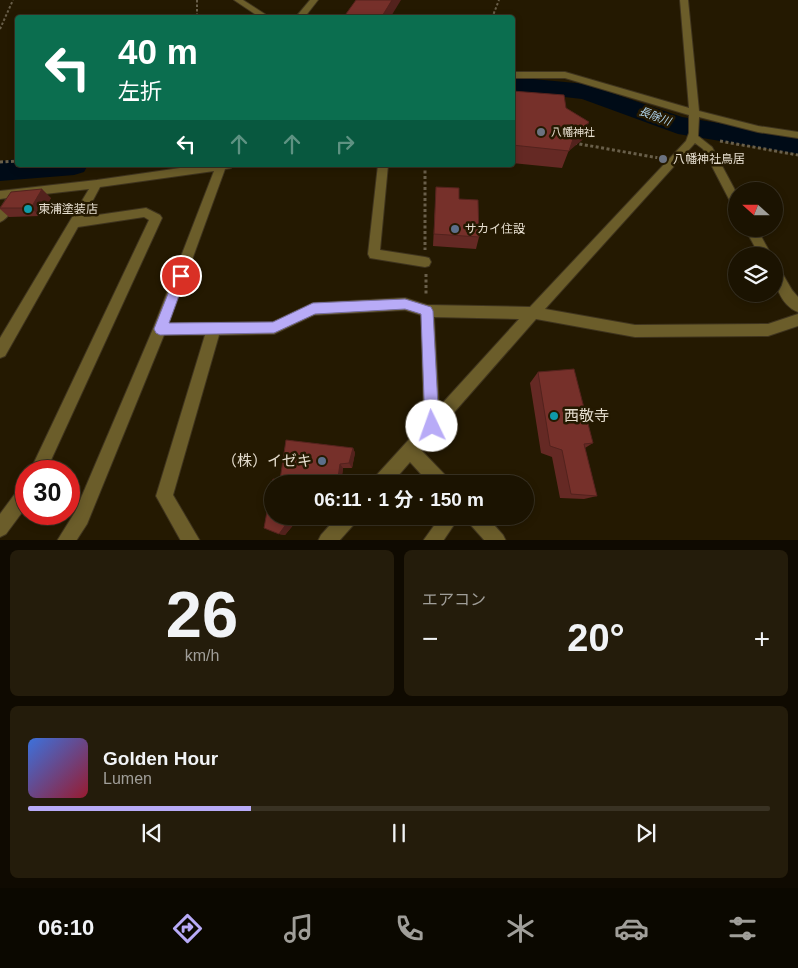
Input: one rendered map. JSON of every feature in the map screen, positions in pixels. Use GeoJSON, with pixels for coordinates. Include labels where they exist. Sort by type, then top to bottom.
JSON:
{"type":"FeatureCollection","features":[{"type":"Feature","properties":{"kind":"street"},"geometry":{"type":"LineString","coordinates":[[238,0],[262,15]]}},
{"type":"Feature","properties":{"kind":"street"},"geometry":{"type":"LineString","coordinates":[[302,15],[314,0]]}},
{"type":"Feature","properties":{"kind":"street"},"geometry":{"type":"LineString","coordinates":[[388,475],[533,313],[690,143],[693,135],[694,116],[684,0]]}},
{"type":"Feature","properties":{"kind":"street"},"geometry":{"type":"LineString","coordinates":[[515,75],[564,75],[592,82],[694,116],[798,135]]}},
{"type":"Feature","properties":{"kind":"street"},"geometry":{"type":"LineString","coordinates":[[693,135],[707,147],[728,187]]}},
{"type":"Feature","properties":{"kind":"street"},"geometry":{"type":"LineString","coordinates":[[0,195],[97,184],[217,167]]}},
{"type":"Feature","properties":{"kind":"street"},"geometry":{"type":"LineString","coordinates":[[66,540],[81,518],[160,329],[224,167]]}},
{"type":"Feature","properties":{"kind":"street"},"geometry":{"type":"LineString","coordinates":[[383,167],[374,254],[426,262]]}},
{"type":"Feature","properties":{"kind":"street"},"geometry":{"type":"LineString","coordinates":[[0,351],[97,184]]}},
{"type":"Feature","properties":{"kind":"street"},"geometry":{"type":"LineString","coordinates":[[0,218],[18,193]]}},
{"type":"Feature","properties":{"kind":"street"},"geometry":{"type":"LineString","coordinates":[[43,460],[156,218],[146,212],[75,223]]}},
{"type":"Feature","properties":{"kind":"street"},"geometry":{"type":"LineString","coordinates":[[783,287],[798,306]]}},
{"type":"Feature","properties":{"kind":"street"},"geometry":{"type":"LineString","coordinates":[[160,329],[274,328],[313,309],[405,304],[427,311],[533,313],[635,331],[768,330],[798,320]]}},
{"type":"Feature","properties":{"kind":"street"},"geometry":{"type":"LineString","coordinates":[[427,311],[432,426]]}},
{"type":"Feature","properties":{"kind":"street"},"geometry":{"type":"LineString","coordinates":[[191,540],[164,496],[214,330]]}},
{"type":"Feature","properties":{"kind":"street"},"geometry":{"type":"LineString","coordinates":[[410,451],[433,475]]}},
{"type":"Feature","properties":{"kind":"street"},"geometry":{"type":"LineString","coordinates":[[0,528],[15,508]]}},
{"type":"Feature","properties":{"kind":"street"},"geometry":{"type":"LineString","coordinates":[[327,540],[341,525]]}},
{"type":"Feature","properties":{"kind":"street"},"geometry":{"type":"LineString","coordinates":[[432,540],[444,525]]}},
{"type":"Feature","properties":{"kind":"street"},"geometry":{"type":"LineString","coordinates":[[483,525],[497,540]]}},
{"type":"Feature","properties":{"kind":"path"},"geometry":{"type":"LineString","coordinates":[[0,29],[13,0]]}},
{"type":"Feature","properties":{"kind":"path"},"geometry":{"type":"LineString","coordinates":[[197,0],[197,15]]}},
{"type":"Feature","properties":{"kind":"path"},"geometry":{"type":"LineString","coordinates":[[493,15],[499,0]]}},
{"type":"Feature","properties":{"kind":"path"},"geometry":{"type":"LineString","coordinates":[[693,135],[798,155]]}},
{"type":"Feature","properties":{"kind":"path"},"geometry":{"type":"LineString","coordinates":[[570,142],[674,162]]}},
{"type":"Feature","properties":{"kind":"path"},"geometry":{"type":"LineString","coordinates":[[0,162],[15,161]]}},
{"type":"Feature","properties":{"kind":"path"},"geometry":{"type":"LineString","coordinates":[[425,167],[427,311]]}},
{"type":"Feature","properties":{"kind":"building"},"geometry":{"type":"Polygon","coordinates":[[[356,0],[392,0],[383,15],[345,15],[356,0]]]}},
{"type":"Feature","properties":{"kind":"building"},"geometry":{"type":"Polygon","coordinates":[[[515,91],[564,95],[566,108],[589,122],[574,136],[569,151],[515,145],[515,91]]]}},
{"type":"Feature","properties":{"kind":"building","name":"サカイ住設"},"geometry":{"type":"Polygon","coordinates":[[[436,187],[459,188],[459,199],[478,200],[479,237],[434,234],[436,187]]]}},
{"type":"Feature","properties":{"kind":"building"},"geometry":{"type":"Polygon","coordinates":[[[42,189],[31,208],[0,208],[11,192],[42,189]]]}},
{"type":"Feature","properties":{"kind":"building"},"geometry":{"type":"Polygon","coordinates":[[[574,369],[593,443],[584,444],[597,496],[571,494],[562,450],[550,446],[538,372],[574,369]]]}},
{"type":"Feature","properties":{"kind":"building","name":"（株）イゼキ"},"geometry":{"type":"Polygon","coordinates":[[[286,440],[353,448],[349,463],[340,464],[338,475],[281,475],[286,440]]]}},
{"type":"Feature","properties":{"kind":"building"},"geometry":{"type":"Polygon","coordinates":[[[265,525],[286,525],[279,534],[264,528],[265,525]]]}},
{"type":"Feature","properties":{"kind":"waterway","name":"長除川"},"geometry":{"type":"LineString","coordinates":[[515,84],[586,92],[678,125],[798,145]]}},
{"type":"Feature","properties":{"kind":"waterway","name":"長除川"},"geometry":{"type":"LineString","coordinates":[[0,171],[49,167]]}},
{"type":"Feature","properties":{"kind":"place","name":"八幡神社"},"geometry":{"type":"Point","coordinates":[541,132]}},
{"type":"Feature","properties":{"kind":"place","name":"八幡神社鳥居"},"geometry":{"type":"Point","coordinates":[663,159]}},
{"type":"Feature","properties":{"kind":"place","name":"東浦塗装店"},"geometry":{"type":"Point","coordinates":[28,209]}},
{"type":"Feature","properties":{"kind":"place","name":"サカイ住設"},"geometry":{"type":"Point","coordinates":[455,229]}},
{"type":"Feature","properties":{"kind":"place","name":"西敬寺"},"geometry":{"type":"Point","coordinates":[554,416]}},
{"type":"Feature","properties":{"kind":"place","name":"（株）イゼキ"},"geometry":{"type":"Point","coordinates":[322,461]}},
{"type":"Feature","properties":{"kind":"route"},"geometry":{"type":"LineString","coordinates":[[181,276],[160,329],[274,328],[313,309],[405,304],[427,311],[432,426]]}}]}
